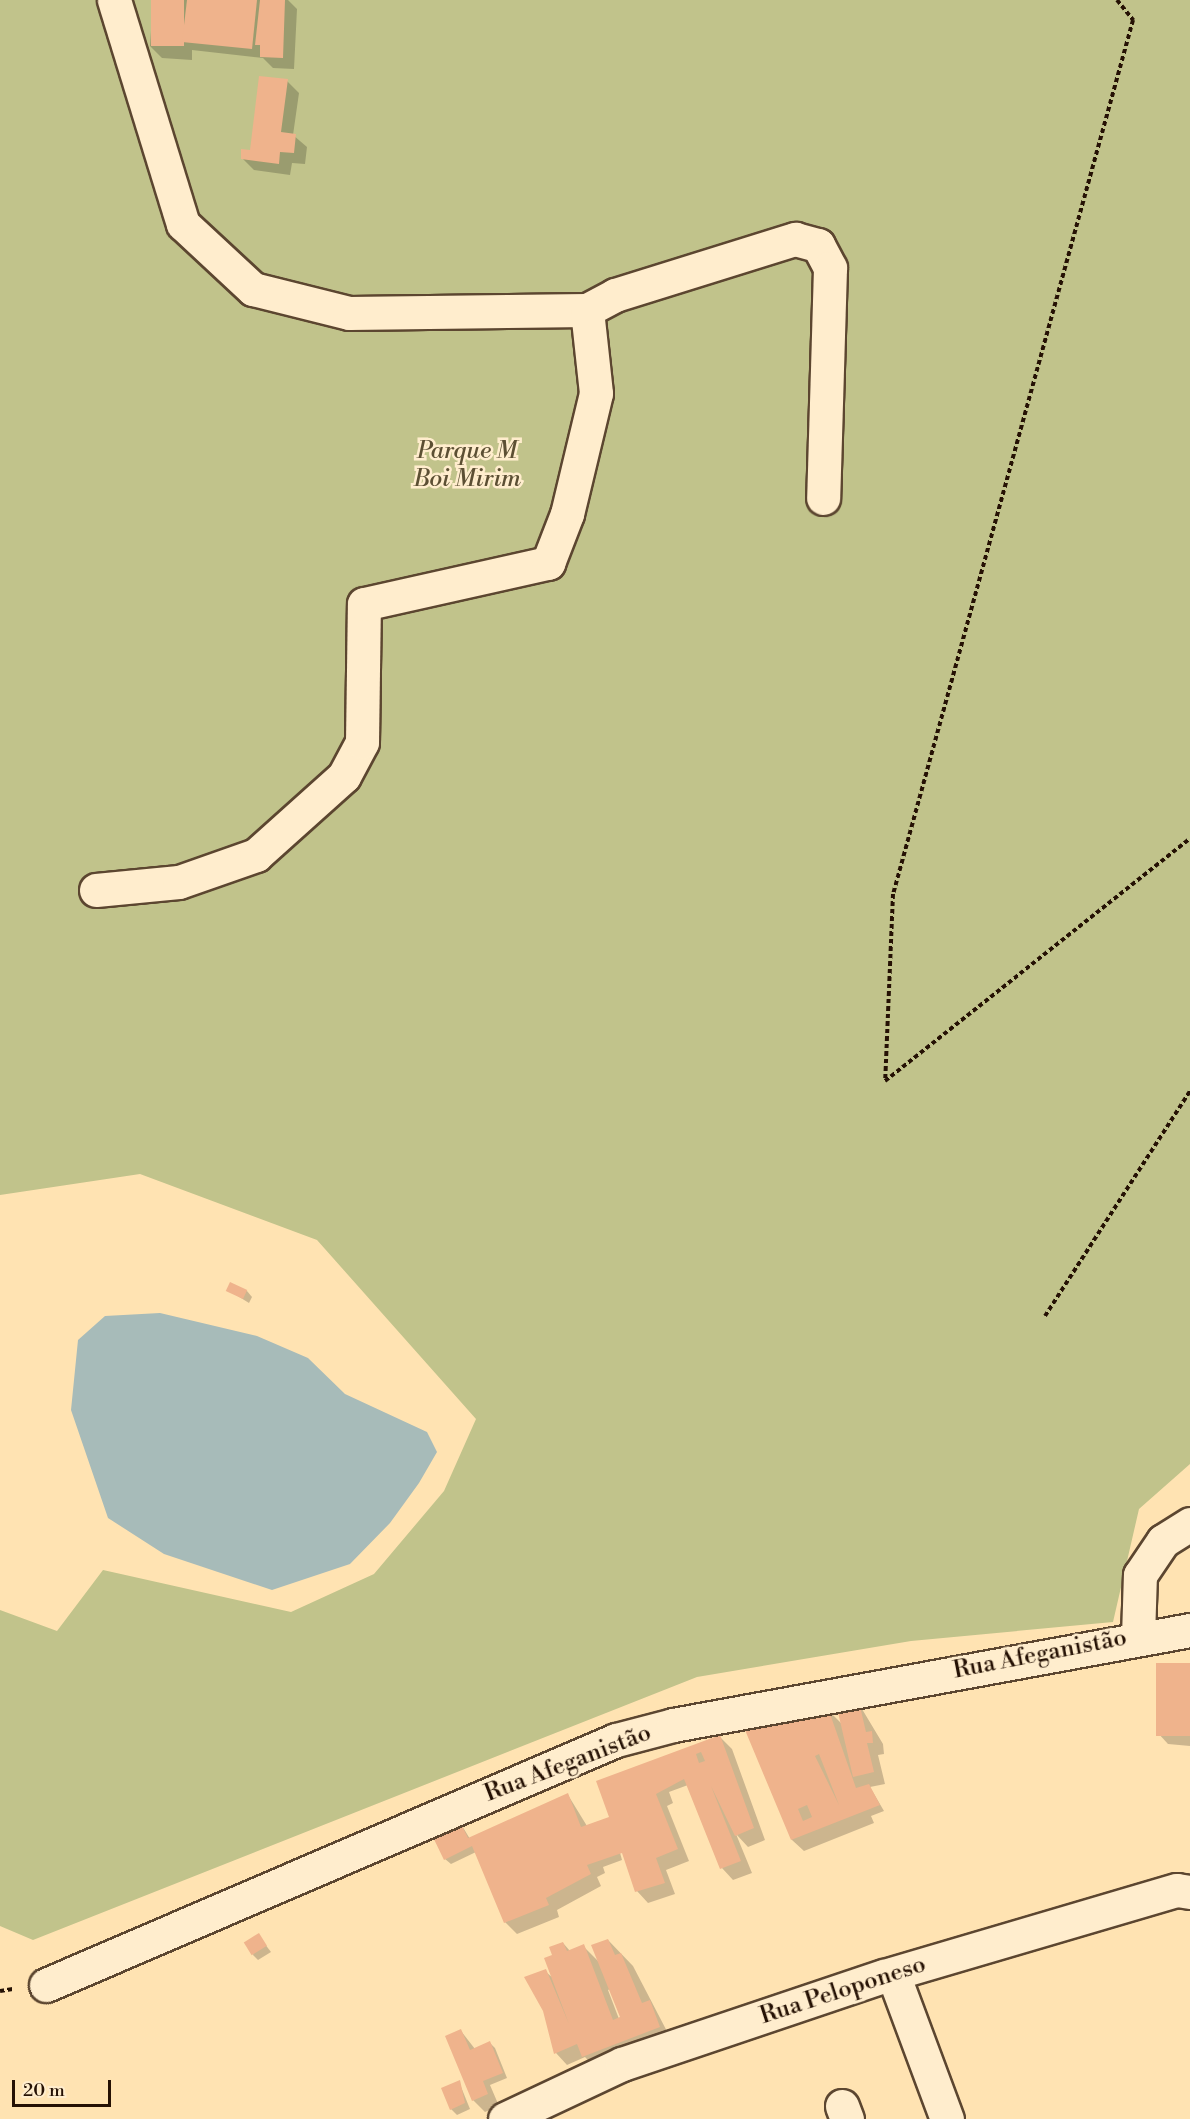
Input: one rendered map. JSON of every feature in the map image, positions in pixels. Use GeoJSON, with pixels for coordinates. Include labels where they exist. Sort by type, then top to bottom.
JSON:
{"type":"FeatureCollection","features":[{"type":"Feature","properties":{"kind":"street"},"geometry":{"type":"LineString","coordinates":[[114,0],[183,224],[253,289],[349,313],[587,310],[615,295],[795,239],[818,245],[830,268],[823,498]]}},
{"type":"Feature","properties":{"kind":"street"},"geometry":{"type":"LineString","coordinates":[[96,890],[179,882],[256,855],[344,776],[362,742],[364,603],[548,563],[567,514],[596,393],[587,310]]}},
{"type":"Feature","properties":{"kind":"street"},"geometry":{"type":"LineString","coordinates":[[1138,1636],[1140,1575],[1163,1541],[1190,1524]]}},
{"type":"Feature","properties":{"kind":"street","name":"Rua Afeganistão"},"geometry":{"type":"LineString","coordinates":[[46,1985],[616,1740],[1138,1636],[1190,1630]]}},
{"type":"Feature","properties":{"kind":"street","name":"Rua Peloponeso"},"geometry":{"type":"LineString","coordinates":[[506,2119],[621,2064],[893,1974],[1177,1890],[1190,1892]]}},
{"type":"Feature","properties":{"kind":"street"},"geometry":{"type":"LineString","coordinates":[[893,1974],[947,2119]]}},
{"type":"Feature","properties":{"kind":"path"},"geometry":{"type":"LineString","coordinates":[[1117,0],[1133,20],[892,894],[885,1081],[1190,838]]}},
{"type":"Feature","properties":{"kind":"path"},"geometry":{"type":"LineString","coordinates":[[1045,1316],[1190,1091]]}},
{"type":"Feature","properties":{"kind":"green space","name":"Parque M Boi Mirim"},"geometry":{"type":"Polygon","coordinates":[[[0,0],[1190,0],[1190,1464],[1139,1509],[1113,1622],[911,1641],[697,1677],[33,1940],[0,1926],[0,1610],[57,1631],[103,1570],[291,1612],[374,1574],[444,1491],[476,1419],[317,1240],[140,1174],[0,1195],[0,0]]]}},
{"type":"Feature","properties":{"kind":"shaded area"},"geometry":{"type":"Polygon","coordinates":[[[160,1313],[257,1336],[308,1358],[345,1394],[427,1432],[437,1452],[419,1483],[390,1523],[350,1564],[272,1590],[164,1554],[108,1518],[71,1410],[78,1340],[105,1316],[160,1313]]]}},
{"type":"Feature","properties":{"kind":"building"},"geometry":{"type":"Polygon","coordinates":[[[151,0],[184,0],[184,46],[151,46],[151,0]]]}},
{"type":"Feature","properties":{"kind":"building"},"geometry":{"type":"Polygon","coordinates":[[[187,0],[257,0],[252,49],[182,42],[187,0]]]}},
{"type":"Feature","properties":{"kind":"building"},"geometry":{"type":"Polygon","coordinates":[[[260,0],[285,0],[283,58],[260,57],[260,45],[255,45],[260,0]]]}},
{"type":"Feature","properties":{"kind":"building"},"geometry":{"type":"Polygon","coordinates":[[[259,76],[288,79],[281,132],[296,134],[294,153],[280,152],[279,164],[241,159],[241,149],[250,150],[259,76]]]}},
{"type":"Feature","properties":{"kind":"building"},"geometry":{"type":"Polygon","coordinates":[[[230,1282],[247,1290],[243,1299],[226,1291],[230,1282]]]}},
{"type":"Feature","properties":{"kind":"building"},"geometry":{"type":"Polygon","coordinates":[[[1156,1663],[1190,1663],[1190,1736],[1156,1736],[1156,1663]]]}},
{"type":"Feature","properties":{"kind":"building"},"geometry":{"type":"Polygon","coordinates":[[[859,1702],[866,1732],[872,1731],[873,1743],[867,1743],[874,1772],[853,1777],[837,1708],[859,1702]]]}},
{"type":"Feature","properties":{"kind":"building"},"geometry":{"type":"Polygon","coordinates":[[[828,1708],[856,1788],[869,1784],[880,1805],[791,1840],[745,1730],[772,1719],[828,1708]],[[819,1754],[815,1756],[839,1805],[819,1754]],[[807,1805],[798,1809],[803,1821],[812,1817],[807,1805]]]}},
{"type":"Feature","properties":{"kind":"building"},"geometry":{"type":"Polygon","coordinates":[[[720,1735],[754,1828],[735,1836],[711,1786],[741,1861],[720,1869],[684,1779],[656,1794],[678,1849],[656,1858],[665,1883],[635,1892],[622,1853],[587,1865],[591,1874],[546,1898],[549,1905],[504,1923],[472,1846],[444,1860],[430,1831],[458,1818],[468,1838],[568,1793],[581,1827],[609,1817],[596,1781],[720,1735]],[[701,1752],[696,1754],[699,1763],[705,1761],[701,1752]]]}},
{"type":"Feature","properties":{"kind":"building"},"geometry":{"type":"Polygon","coordinates":[[[259,1933],[267,1946],[252,1955],[244,1943],[259,1933]]]}},
{"type":"Feature","properties":{"kind":"building"},"geometry":{"type":"Polygon","coordinates":[[[608,1939],[615,1955],[621,1953],[642,2003],[650,2000],[660,2027],[582,2057],[577,2044],[554,2054],[543,2011],[524,1977],[546,1969],[569,2024],[544,1958],[552,1955],[549,1947],[563,1942],[567,1951],[584,1944],[613,2020],[620,2017],[591,1945],[608,1939]]]}},
{"type":"Feature","properties":{"kind":"building"},"geometry":{"type":"Polygon","coordinates":[[[461,2029],[470,2050],[490,2041],[503,2073],[483,2081],[488,2094],[472,2101],[445,2036],[461,2029]]]}},
{"type":"Feature","properties":{"kind":"building"},"geometry":{"type":"Polygon","coordinates":[[[460,2080],[465,2103],[450,2110],[441,2088],[460,2080]]]}}]}
